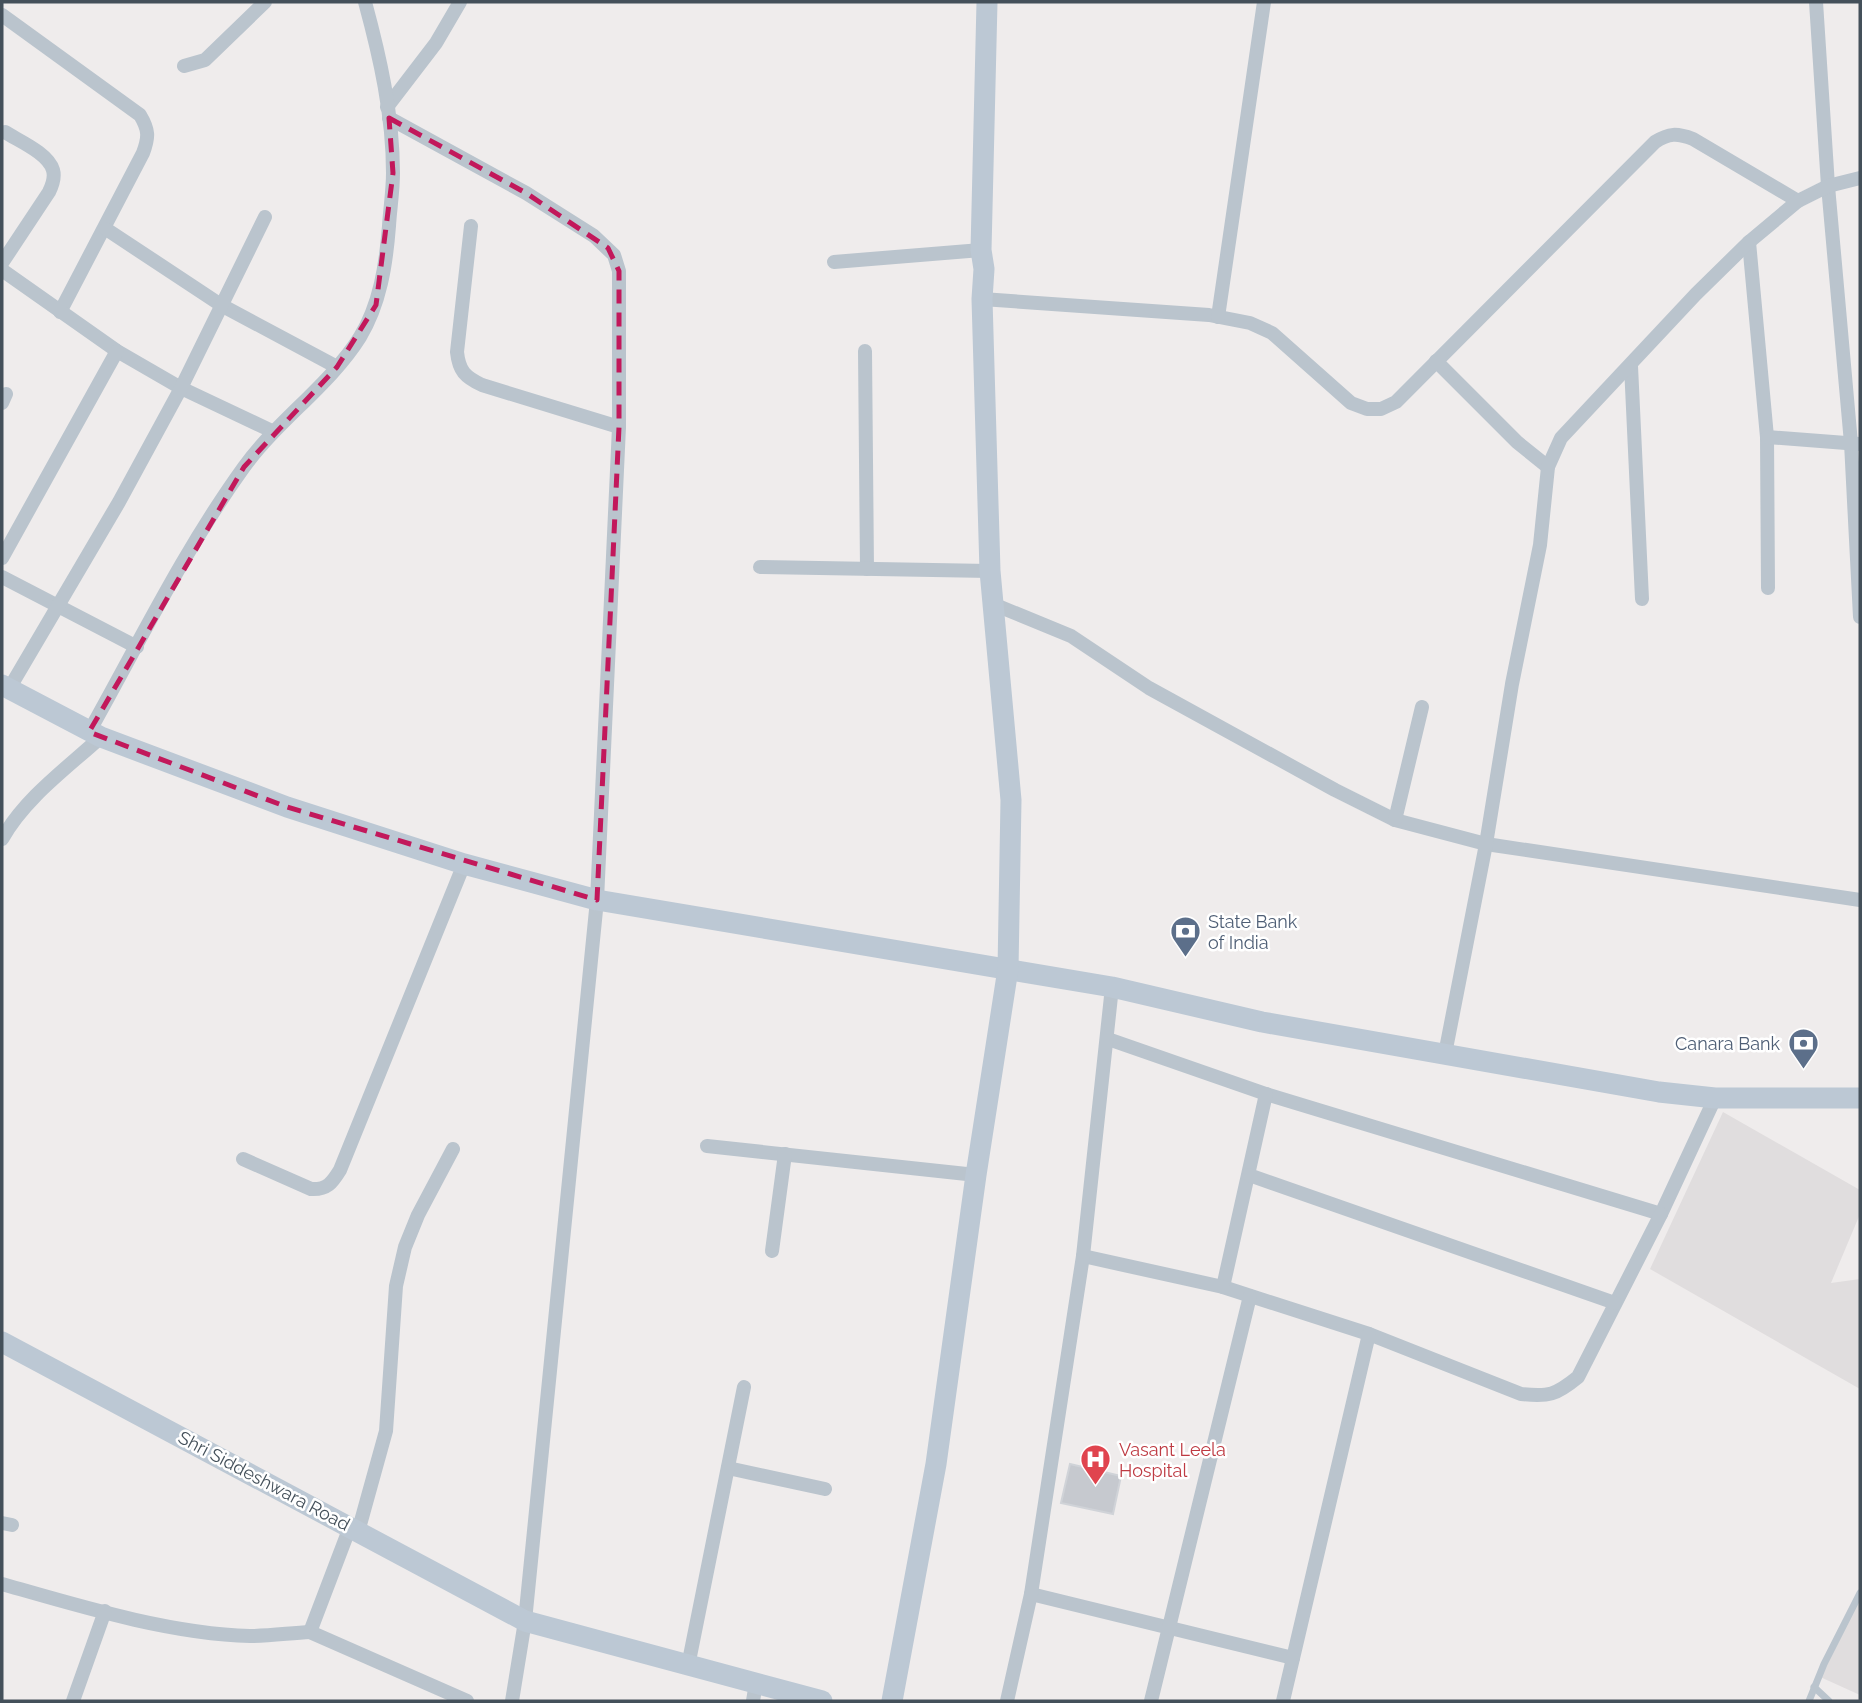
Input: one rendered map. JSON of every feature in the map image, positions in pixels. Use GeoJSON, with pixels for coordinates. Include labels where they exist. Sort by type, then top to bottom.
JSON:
{"type":"FeatureCollection","features":[{"type":"Feature","properties":{"kind":"street"},"geometry":{"type":"LineString","coordinates":[[184,66],[205,60],[265,2]]}},
{"type":"Feature","properties":{"kind":"street"},"geometry":{"type":"LineString","coordinates":[[2,839],[11,822],[95,735],[137,647],[205,526],[244,467],[272,431],[337,367],[360,337],[376,305],[386,260],[393,173],[381,62],[365,2]]}},
{"type":"Feature","properties":{"kind":"street"},"geometry":{"type":"LineString","coordinates":[[388,112],[436,43],[460,2]]}},
{"type":"Feature","properties":{"kind":"street"},"geometry":{"type":"LineString","coordinates":[[892,1701],[936,1464],[1008,969],[1011,800],[990,570],[982,299],[987,2]]}},
{"type":"Feature","properties":{"kind":"street"},"geometry":{"type":"LineString","coordinates":[[1218,317],[1264,2]]}},
{"type":"Feature","properties":{"kind":"street"},"geometry":{"type":"LineString","coordinates":[[1816,2],[1828,186],[1855,444],[1860,617]]}},
{"type":"Feature","properties":{"kind":"street"},"geometry":{"type":"LineString","coordinates":[[2,15],[140,115],[147,127],[149,139],[106,229],[61,312]]}},
{"type":"Feature","properties":{"kind":"street"},"geometry":{"type":"LineString","coordinates":[[388,112],[594,236],[614,255],[619,271],[619,427],[597,900],[526,1621],[512,1701]]}},
{"type":"Feature","properties":{"kind":"street"},"geometry":{"type":"LineString","coordinates":[[2,263],[53,182],[53,170],[43,157],[5,132]]}},
{"type":"Feature","properties":{"kind":"street"},"geometry":{"type":"LineString","coordinates":[[982,299],[1218,317],[1250,323],[1272,333],[1351,403],[1367,409],[1381,409],[1396,402],[1655,142],[1667,134],[1679,134],[1693,139],[1798,201]]}},
{"type":"Feature","properties":{"kind":"street"},"geometry":{"type":"LineString","coordinates":[[1445,1054],[1540,545],[1548,467],[1561,438],[1696,294],[1749,242],[1798,201],[1828,186],[1860,178]]}},
{"type":"Feature","properties":{"kind":"street"},"geometry":{"type":"LineString","coordinates":[[265,217],[181,388],[119,502],[58,606],[6,687],[95,735],[287,807],[464,864],[597,900],[1112,986],[1262,1022],[1659,1092],[1715,1098],[1860,1098]]}},
{"type":"Feature","properties":{"kind":"street"},"geometry":{"type":"LineString","coordinates":[[471,226],[457,352],[459,369],[467,378],[482,385],[619,427]]}},
{"type":"Feature","properties":{"kind":"street"},"geometry":{"type":"LineString","coordinates":[[106,229],[221,304],[337,367]]}},
{"type":"Feature","properties":{"kind":"street"},"geometry":{"type":"LineString","coordinates":[[1749,242],[1767,437],[1768,588]]}},
{"type":"Feature","properties":{"kind":"street"},"geometry":{"type":"LineString","coordinates":[[834,262],[981,250]]}},
{"type":"Feature","properties":{"kind":"street"},"geometry":{"type":"LineString","coordinates":[[2,271],[117,351],[181,388],[272,431]]}},
{"type":"Feature","properties":{"kind":"street"},"geometry":{"type":"LineString","coordinates":[[2,558],[117,351]]}},
{"type":"Feature","properties":{"kind":"street"},"geometry":{"type":"LineString","coordinates":[[865,351],[867,569]]}},
{"type":"Feature","properties":{"kind":"street"},"geometry":{"type":"LineString","coordinates":[[1436,361],[1517,442],[1548,467]]}},
{"type":"Feature","properties":{"kind":"street"},"geometry":{"type":"LineString","coordinates":[[1631,366],[1642,599]]}},
{"type":"Feature","properties":{"kind":"street"},"geometry":{"type":"LineString","coordinates":[[1767,437],[1855,444]]}},
{"type":"Feature","properties":{"kind":"street"},"geometry":{"type":"LineString","coordinates":[[760,567],[990,570]]}},
{"type":"Feature","properties":{"kind":"street"},"geometry":{"type":"LineString","coordinates":[[2,577],[137,647]]}},
{"type":"Feature","properties":{"kind":"street"},"geometry":{"type":"LineString","coordinates":[[993,604],[1071,636],[1149,688],[1395,820],[1486,844],[1860,900]]}},
{"type":"Feature","properties":{"kind":"street"},"geometry":{"type":"LineString","coordinates":[[1395,820],[1422,707]]}},
{"type":"Feature","properties":{"kind":"street"},"geometry":{"type":"LineString","coordinates":[[243,1159],[311,1189],[320,1190],[330,1185],[340,1170],[464,864]]}},
{"type":"Feature","properties":{"kind":"street"},"geometry":{"type":"LineString","coordinates":[[1007,1701],[1031,1594],[1083,1256],[1112,986]]}},
{"type":"Feature","properties":{"kind":"street"},"geometry":{"type":"LineString","coordinates":[[1108,1040],[1266,1094],[1661,1214]]}},
{"type":"Feature","properties":{"kind":"street"},"geometry":{"type":"LineString","coordinates":[[1223,1287],[1266,1094]]}},
{"type":"Feature","properties":{"kind":"street"},"geometry":{"type":"LineString","coordinates":[[1083,1256],[1223,1287],[1369,1334],[1521,1394],[1544,1396],[1561,1391],[1578,1377],[1661,1214],[1715,1098]]}},
{"type":"Feature","properties":{"kind":"street"},"geometry":{"type":"LineString","coordinates":[[707,1146],[976,1175]]}},
{"type":"Feature","properties":{"kind":"street"},"geometry":{"type":"LineString","coordinates":[[310,1632],[354,1529],[386,1431],[396,1286],[405,1247],[418,1214],[453,1149]]}},
{"type":"Feature","properties":{"kind":"street"},"geometry":{"type":"LineString","coordinates":[[772,1251],[785,1154]]}},
{"type":"Feature","properties":{"kind":"street"},"geometry":{"type":"LineString","coordinates":[[1249,1175],[1615,1303]]}},
{"type":"Feature","properties":{"kind":"street"},"geometry":{"type":"LineString","coordinates":[[1151,1701],[1250,1296]]}},
{"type":"Feature","properties":{"kind":"street"},"geometry":{"type":"LineString","coordinates":[[1283,1701],[1369,1334]]}},
{"type":"Feature","properties":{"kind":"street","name":"Shri Siddeshwara Road"},"geometry":{"type":"LineString","coordinates":[[2,1342],[526,1621],[688,1665],[755,1692],[822,1701]]}},
{"type":"Feature","properties":{"kind":"street"},"geometry":{"type":"LineString","coordinates":[[688,1665],[744,1387]]}},
{"type":"Feature","properties":{"kind":"street"},"geometry":{"type":"LineString","coordinates":[[728,1468],[825,1489]]}},
{"type":"Feature","properties":{"kind":"street"},"geometry":{"type":"LineString","coordinates":[[2,1584],[174,1627],[251,1636],[310,1632],[467,1701]]}},
{"type":"Feature","properties":{"kind":"street"},"geometry":{"type":"LineString","coordinates":[[1031,1594],[1293,1658]]}},
{"type":"Feature","properties":{"kind":"street"},"geometry":{"type":"LineString","coordinates":[[73,1701],[105,1611]]}},
{"type":"Feature","properties":{"kind":"lane"},"geometry":{"type":"LineString","coordinates":[[1809,1701],[1860,1593]]}},
{"type":"Feature","properties":{"kind":"lane"},"geometry":{"type":"LineString","coordinates":[[1814,1687],[1829,1701]]}},
{"type":"Feature","properties":{"kind":"highlighted area"},"geometry":{"type":"Polygon","coordinates":[[[389,118],[526,193],[608,248],[619,271],[619,427],[597,900],[287,807],[89,732],[244,467],[337,367],[376,305],[393,173],[389,118]]]}},
{"type":"Feature","properties":{"kind":"shaded area"},"geometry":{"type":"Polygon","coordinates":[[[1723,1112],[1860,1190],[1860,1214],[1831,1283],[1860,1279],[1860,1389],[1650,1269],[1723,1112]]]}},
{"type":"Feature","properties":{"kind":"shaded area"},"geometry":{"type":"Polygon","coordinates":[[[1860,1594],[1860,1695],[1818,1676],[1860,1594]]]}},
{"type":"Feature","properties":{"kind":"building"},"geometry":{"type":"Polygon","coordinates":[[[1070,1464],[1121,1476],[1113,1514],[1061,1503],[1070,1464]]]}},
{"type":"Feature","properties":{"kind":"place","name":"State Bank of India"},"geometry":{"type":"Point","coordinates":[1185,959]}},
{"type":"Feature","properties":{"kind":"place","name":"Canara Bank"},"geometry":{"type":"Point","coordinates":[1803,1071]}},
{"type":"Feature","properties":{"kind":"place","name":"Vasant Leela Hospital"},"geometry":{"type":"Point","coordinates":[1096,1487]}}]}
